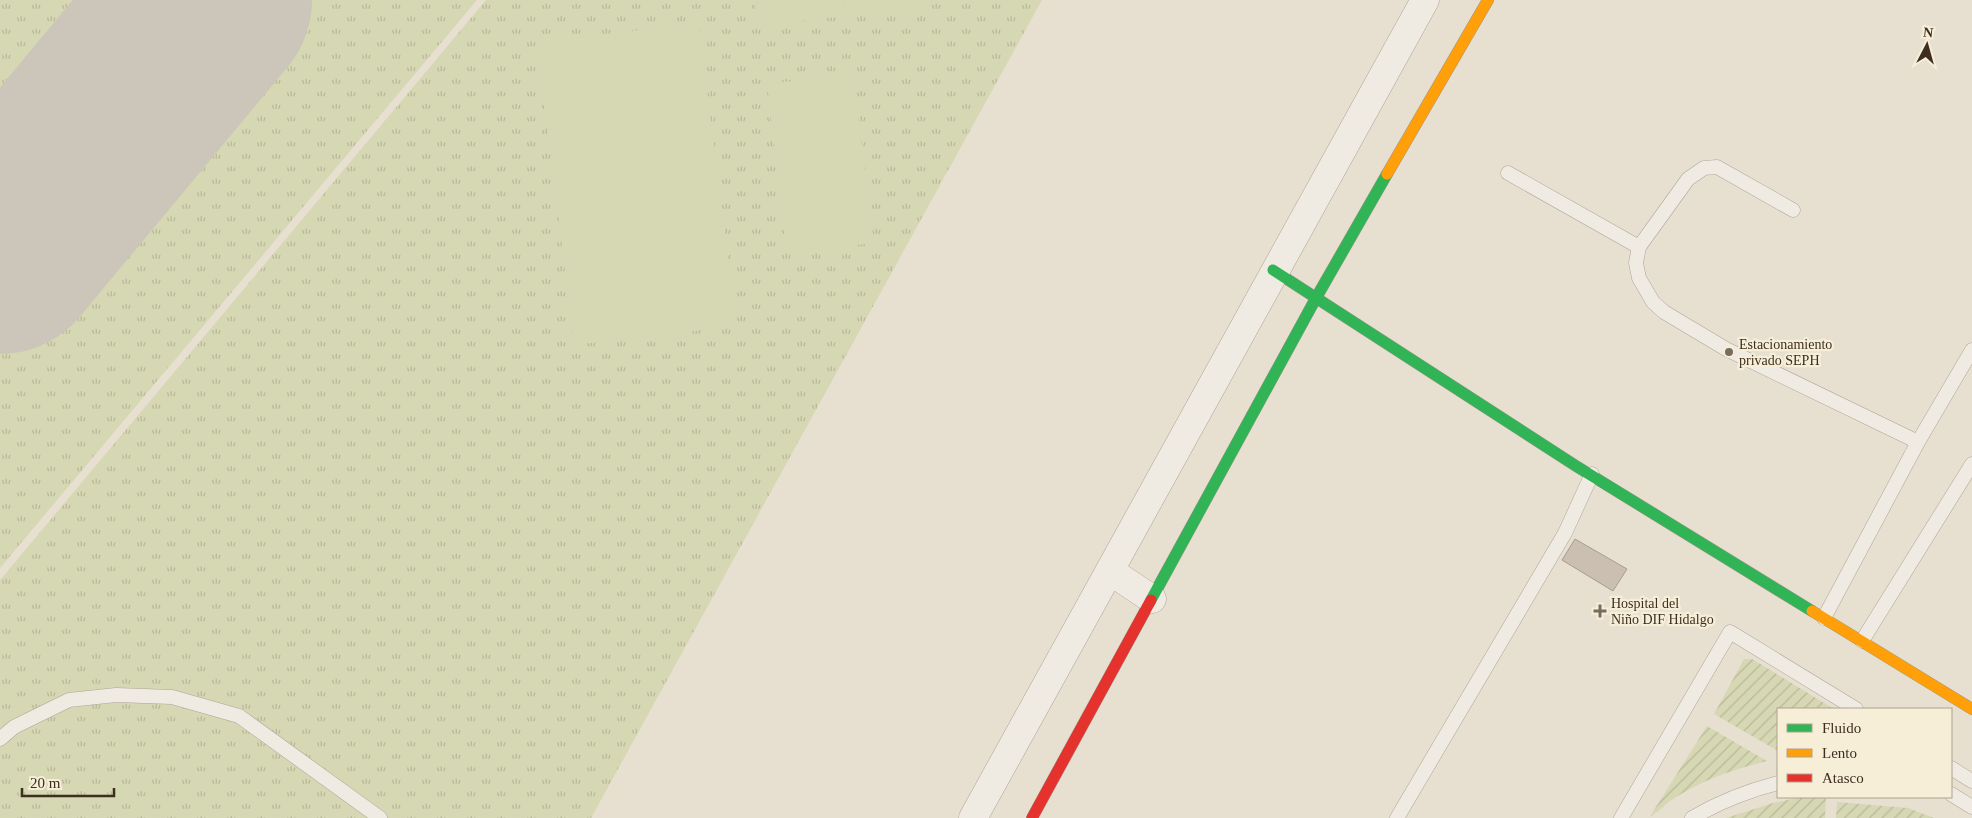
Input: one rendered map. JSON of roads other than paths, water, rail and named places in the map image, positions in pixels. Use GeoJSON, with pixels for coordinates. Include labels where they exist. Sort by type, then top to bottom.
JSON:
{"type":"FeatureCollection","features":[{"type":"Feature","properties":{"kind":"street"},"geometry":{"type":"LineString","coordinates":[[973,818],[1110,571],[1273,270],[1424,0]]}},
{"type":"Feature","properties":{"kind":"street"},"geometry":{"type":"LineString","coordinates":[[1032,818],[1316,298],[1488,0]]}},
{"type":"Feature","properties":{"kind":"street"},"geometry":{"type":"LineString","coordinates":[[1273,270],[1592,474],[1972,709]]}},
{"type":"Feature","properties":{"kind":"street"},"geometry":{"type":"LineString","coordinates":[[1110,571],[1152,599]]}},
{"type":"Feature","properties":{"kind":"lane"},"geometry":{"type":"LineString","coordinates":[[1793,210],[1717,166],[1704,168],[1688,179],[1639,247],[1636,263],[1639,278],[1649,297],[1664,312],[1726,349],[1918,442]]}},
{"type":"Feature","properties":{"kind":"lane"},"geometry":{"type":"LineString","coordinates":[[1508,173],[1639,247]]}},
{"type":"Feature","properties":{"kind":"lane"},"geometry":{"type":"LineString","coordinates":[[1824,618],[1918,442],[1972,350]]}},
{"type":"Feature","properties":{"kind":"lane"},"geometry":{"type":"LineString","coordinates":[[1862,641],[1972,464]]}},
{"type":"Feature","properties":{"kind":"lane"},"geometry":{"type":"LineString","coordinates":[[1397,818],[1565,533],[1592,474]]}},
{"type":"Feature","properties":{"kind":"lane"},"geometry":{"type":"LineString","coordinates":[[1621,818],[1730,632],[1854,708]]}},
{"type":"Feature","properties":{"kind":"lane"},"geometry":{"type":"LineString","coordinates":[[0,739],[14,727],[69,700],[116,695],[172,698],[239,716],[380,818]]}},
{"type":"Feature","properties":{"kind":"lane"},"geometry":{"type":"LineString","coordinates":[[1952,769],[1972,781]]}},
{"type":"Feature","properties":{"kind":"lane"},"geometry":{"type":"LineString","coordinates":[[1692,818],[1717,803],[1777,783]]}},
{"type":"Feature","properties":{"kind":"lane"},"geometry":{"type":"LineString","coordinates":[[1952,795],[1972,807]]}},
{"type":"Feature","properties":{"kind":"place","name":"Estacionamiento privado SEPH"},"geometry":{"type":"Point","coordinates":[1729,352]}},
{"type":"Feature","properties":{"kind":"place","name":"Hospital del Niño DIF Hidalgo"},"geometry":{"type":"Point","coordinates":[1600,611]}}]}
